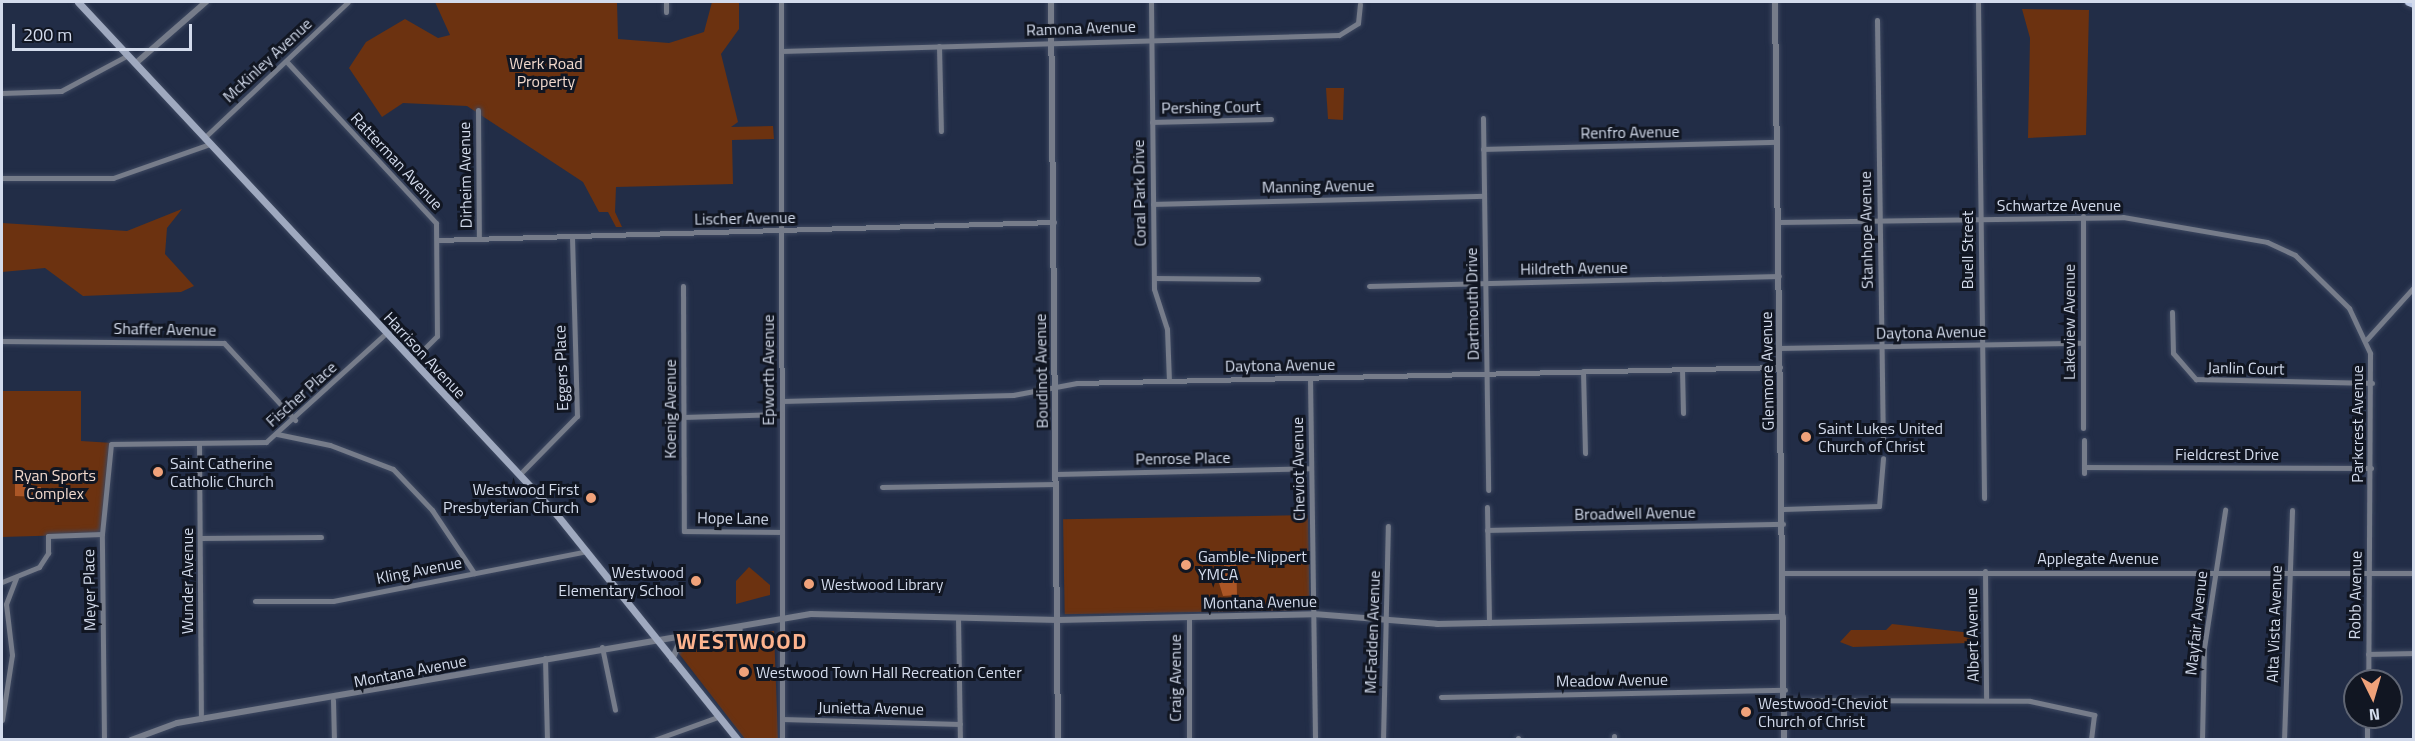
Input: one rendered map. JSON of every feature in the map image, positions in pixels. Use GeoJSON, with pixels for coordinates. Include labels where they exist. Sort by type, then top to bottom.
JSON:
{"type":"FeatureCollection","features":[{"type":"Feature","properties":{"kind":"main road","name":"Harrison Avenue"},"geometry":{"type":"LineString","coordinates":[[78,2],[588,550],[672,660],[738,740]]}},
{"type":"Feature","properties":{"kind":"main road"},"geometry":{"type":"LineString","coordinates":[[2409,2],[2414,4]]}},
{"type":"Feature","properties":{"kind":"street"},"geometry":{"type":"LineString","coordinates":[[136,63],[204,2]]}},
{"type":"Feature","properties":{"kind":"street","name":"McKinley Avenue"},"geometry":{"type":"LineString","coordinates":[[204,138],[348,2]]}},
{"type":"Feature","properties":{"kind":"street"},"geometry":{"type":"LineString","coordinates":[[666,2],[666,12]]}},
{"type":"Feature","properties":{"kind":"street","name":"Epworth Avenue"},"geometry":{"type":"LineString","coordinates":[[781,2],[782,740]]}},
{"type":"Feature","properties":{"kind":"street","name":"Boudinot Avenue"},"geometry":{"type":"LineString","coordinates":[[1051,2],[1058,740]]}},
{"type":"Feature","properties":{"kind":"street","name":"Coral Park Drive"},"geometry":{"type":"LineString","coordinates":[[1150,2],[1154,278],[1167,329],[1169,381]]}},
{"type":"Feature","properties":{"kind":"street","name":"Glenmore Avenue"},"geometry":{"type":"LineString","coordinates":[[1775,2],[1783,509],[1784,740]]}},
{"type":"Feature","properties":{"kind":"street","name":"Buell Street"},"geometry":{"type":"LineString","coordinates":[[1978,2],[1984,498]]}},
{"type":"Feature","properties":{"kind":"street","name":"Ramona Avenue"},"geometry":{"type":"LineString","coordinates":[[781,51],[1339,35],[1358,23],[1360,4]]}},
{"type":"Feature","properties":{"kind":"street","name":"Stanhope Avenue"},"geometry":{"type":"LineString","coordinates":[[1877,20],[1883,440]]}},
{"type":"Feature","properties":{"kind":"street"},"geometry":{"type":"LineString","coordinates":[[939,46],[941,131]]}},
{"type":"Feature","properties":{"kind":"street"},"geometry":{"type":"LineString","coordinates":[[2,93],[61,91],[128,55]]}},
{"type":"Feature","properties":{"kind":"street","name":"Ratterman Avenue"},"geometry":{"type":"LineString","coordinates":[[286,61],[436,223],[437,336],[412,361]]}},
{"type":"Feature","properties":{"kind":"street","name":"Dirheim Avenue"},"geometry":{"type":"LineString","coordinates":[[478,111],[479,239]]}},
{"type":"Feature","properties":{"kind":"street","name":"Dartmouth Drive"},"geometry":{"type":"LineString","coordinates":[[1483,118],[1488,490]]}},
{"type":"Feature","properties":{"kind":"street","name":"Pershing Court"},"geometry":{"type":"LineString","coordinates":[[1152,122],[1271,119]]}},
{"type":"Feature","properties":{"kind":"street","name":"Renfro Avenue"},"geometry":{"type":"LineString","coordinates":[[1484,149],[1777,142]]}},
{"type":"Feature","properties":{"kind":"street"},"geometry":{"type":"LineString","coordinates":[[2,178],[113,178],[210,144]]}},
{"type":"Feature","properties":{"kind":"street","name":"Manning Avenue"},"geometry":{"type":"LineString","coordinates":[[1153,204],[1484,196]]}},
{"type":"Feature","properties":{"kind":"street","name":"Lakeview Avenue"},"geometry":{"type":"LineString","coordinates":[[2083,216],[2081,343],[2083,428]]}},
{"type":"Feature","properties":{"kind":"street","name":"Schwartze Avenue"},"geometry":{"type":"LineString","coordinates":[[1779,222],[2123,217],[2278,245],[2302,260],[2349,308],[2367,339]]}},
{"type":"Feature","properties":{"kind":"street","name":"Lischer Avenue"},"geometry":{"type":"LineString","coordinates":[[437,240],[1054,222]]}},
{"type":"Feature","properties":{"kind":"street","name":"Eggers Place"},"geometry":{"type":"LineString","coordinates":[[519,475],[576,416],[572,236]]}},
{"type":"Feature","properties":{"kind":"street","name":"Hildreth Avenue"},"geometry":{"type":"LineString","coordinates":[[1369,286],[1779,276]]}},
{"type":"Feature","properties":{"kind":"street"},"geometry":{"type":"LineString","coordinates":[[1154,278],[1258,279]]}},
{"type":"Feature","properties":{"kind":"street","name":"Koenig Avenue"},"geometry":{"type":"LineString","coordinates":[[683,286],[684,531]]}},
{"type":"Feature","properties":{"kind":"street"},"geometry":{"type":"LineString","coordinates":[[2367,339],[2414,287]]}},
{"type":"Feature","properties":{"kind":"street","name":"Janlin Court"},"geometry":{"type":"LineString","coordinates":[[2172,312],[2173,353],[2196,379],[2372,382]]}},
{"type":"Feature","properties":{"kind":"street","name":"Fischer Place"},"geometry":{"type":"LineString","coordinates":[[113,443],[259,443],[278,434],[295,420],[386,333]]}},
{"type":"Feature","properties":{"kind":"street","name":"Parkcrest Avenue"},"geometry":{"type":"LineString","coordinates":[[2367,339],[2372,382],[2370,510]]}},
{"type":"Feature","properties":{"kind":"street","name":"Shaffer Avenue"},"geometry":{"type":"LineString","coordinates":[[2,341],[224,343],[295,420]]}},
{"type":"Feature","properties":{"kind":"street","name":"Daytona Avenue"},"geometry":{"type":"LineString","coordinates":[[1780,348],[2081,343]]}},
{"type":"Feature","properties":{"kind":"street","name":"Daytona Avenue"},"geometry":{"type":"LineString","coordinates":[[782,400],[1013,395],[1055,387],[1169,381],[1780,367]]}},
{"type":"Feature","properties":{"kind":"street"},"geometry":{"type":"LineString","coordinates":[[1682,369],[1683,413]]}},
{"type":"Feature","properties":{"kind":"street"},"geometry":{"type":"LineString","coordinates":[[1583,371],[1585,453]]}},
{"type":"Feature","properties":{"kind":"street","name":"Cheviot Avenue"},"geometry":{"type":"LineString","coordinates":[[1310,378],[1315,740]]}},
{"type":"Feature","properties":{"kind":"street"},"geometry":{"type":"LineString","coordinates":[[683,417],[781,414]]}},
{"type":"Feature","properties":{"kind":"street"},"geometry":{"type":"LineString","coordinates":[[278,434],[330,445],[393,469],[432,510],[474,573]]}},
{"type":"Feature","properties":{"kind":"street","name":"Fieldcrest Drive"},"geometry":{"type":"LineString","coordinates":[[2084,440],[2084,470],[2371,468]]}},
{"type":"Feature","properties":{"kind":"street","name":"Meyer Place"},"geometry":{"type":"LineString","coordinates":[[104,740],[102,534],[113,443]]}},
{"type":"Feature","properties":{"kind":"street","name":"Wunder Avenue"},"geometry":{"type":"LineString","coordinates":[[199,443],[201,719]]}},
{"type":"Feature","properties":{"kind":"street"},"geometry":{"type":"LineString","coordinates":[[1783,509],[1879,506],[1883,458]]}},
{"type":"Feature","properties":{"kind":"street","name":"Penrose Place"},"geometry":{"type":"LineString","coordinates":[[1056,474],[1311,468]]}},
{"type":"Feature","properties":{"kind":"street"},"geometry":{"type":"LineString","coordinates":[[882,487],[1056,484]]}},
{"type":"Feature","properties":{"kind":"street"},"geometry":{"type":"LineString","coordinates":[[1487,507],[1489,623]]}},
{"type":"Feature","properties":{"kind":"street","name":"Mayfair Avenue"},"geometry":{"type":"LineString","coordinates":[[2202,740],[2204,648],[2225,510]]}},
{"type":"Feature","properties":{"kind":"street","name":"Alta Vista Avenue"},"geometry":{"type":"LineString","coordinates":[[2283,740],[2292,510]]}},
{"type":"Feature","properties":{"kind":"street","name":"Robb Avenue"},"geometry":{"type":"LineString","coordinates":[[2368,669],[2370,510]]}},
{"type":"Feature","properties":{"kind":"street","name":"Broadwell Avenue"},"geometry":{"type":"LineString","coordinates":[[1487,530],[1783,524]]}},
{"type":"Feature","properties":{"kind":"street","name":"McFadden Avenue"},"geometry":{"type":"LineString","coordinates":[[1383,740],[1383,619],[1388,526]]}},
{"type":"Feature","properties":{"kind":"street","name":"Hope Lane"},"geometry":{"type":"LineString","coordinates":[[684,531],[782,532]]}},
{"type":"Feature","properties":{"kind":"street"},"geometry":{"type":"LineString","coordinates":[[2,582],[16,578],[43,563],[48,536],[102,534]]}},
{"type":"Feature","properties":{"kind":"street"},"geometry":{"type":"LineString","coordinates":[[200,538],[321,537]]}},
{"type":"Feature","properties":{"kind":"street","name":"Kling Avenue"},"geometry":{"type":"LineString","coordinates":[[255,601],[333,601],[588,550]]}},
{"type":"Feature","properties":{"kind":"street","name":"Applegate Avenue"},"geometry":{"type":"LineString","coordinates":[[1783,573],[1985,571],[2414,573]]}},
{"type":"Feature","properties":{"kind":"street","name":"Albert Avenue"},"geometry":{"type":"LineString","coordinates":[[1985,571],[1986,698]]}},
{"type":"Feature","properties":{"kind":"street"},"geometry":{"type":"LineString","coordinates":[[6,604],[16,578]]}},
{"type":"Feature","properties":{"kind":"street"},"geometry":{"type":"LineString","coordinates":[[2,598],[6,604],[12,655],[2,720]]}},
{"type":"Feature","properties":{"kind":"street","name":"Montana Avenue"},"geometry":{"type":"LineString","coordinates":[[131,740],[201,719],[333,700],[655,638],[696,636],[740,630],[811,614],[1058,620],[1314,614],[1489,623],[1783,617]]}},
{"type":"Feature","properties":{"kind":"street"},"geometry":{"type":"LineString","coordinates":[[958,617],[960,740]]}},
{"type":"Feature","properties":{"kind":"street","name":"Craig Avenue"},"geometry":{"type":"LineString","coordinates":[[1189,617],[1189,740]]}},
{"type":"Feature","properties":{"kind":"street"},"geometry":{"type":"LineString","coordinates":[[672,660],[682,637]]}},
{"type":"Feature","properties":{"kind":"street"},"geometry":{"type":"LineString","coordinates":[[602,647],[615,710]]}},
{"type":"Feature","properties":{"kind":"street"},"geometry":{"type":"LineString","coordinates":[[2368,654],[2414,653]]}},
{"type":"Feature","properties":{"kind":"street"},"geometry":{"type":"LineString","coordinates":[[545,658],[547,740]]}},
{"type":"Feature","properties":{"kind":"street","name":"Meadow Avenue"},"geometry":{"type":"LineString","coordinates":[[1441,697],[1785,690]]}},
{"type":"Feature","properties":{"kind":"street"},"geometry":{"type":"LineString","coordinates":[[1784,700],[1986,698],[2094,715],[2091,740]]}},
{"type":"Feature","properties":{"kind":"street"},"geometry":{"type":"LineString","coordinates":[[333,700],[334,740]]}},
{"type":"Feature","properties":{"kind":"street"},"geometry":{"type":"LineString","coordinates":[[654,740],[718,717]]}},
{"type":"Feature","properties":{"kind":"street","name":"Junietta Avenue"},"geometry":{"type":"LineString","coordinates":[[782,719],[960,724]]}},
{"type":"Feature","properties":{"kind":"green space","name":"Werk Road Property"},"geometry":{"type":"Polygon","coordinates":[[[435,2],[617,2],[618,39],[669,43],[704,32],[712,2],[739,2],[739,29],[721,54],[738,122],[731,127],[773,126],[774,139],[732,140],[733,184],[616,187],[615,212],[622,227],[616,227],[608,212],[599,212],[583,182],[467,106],[403,103],[382,117],[349,68],[366,42],[405,19],[438,38],[450,35],[435,2]]]}},
{"type":"Feature","properties":{"kind":"green space"},"geometry":{"type":"Polygon","coordinates":[[[2022,9],[2089,10],[2086,135],[2028,138],[2030,38],[2022,9]]]}},
{"type":"Feature","properties":{"kind":"green space"},"geometry":{"type":"Polygon","coordinates":[[[1326,88],[1344,88],[1343,120],[1328,119],[1326,88]]]}},
{"type":"Feature","properties":{"kind":"green space"},"geometry":{"type":"Polygon","coordinates":[[[182,209],[167,228],[165,254],[194,286],[181,292],[83,296],[45,268],[2,272],[2,223],[127,231],[182,209]]]}},
{"type":"Feature","properties":{"kind":"green space","name":"Ryan Sports Complex"},"geometry":{"type":"Polygon","coordinates":[[[2,391],[81,391],[81,441],[113,443],[102,534],[2,537],[2,391]]]}},
{"type":"Feature","properties":{"kind":"green space","name":"Gamble-Nippert YMCA"},"geometry":{"type":"Polygon","coordinates":[[[1308,515],[1310,610],[1065,614],[1063,519],[1308,515]]]}},
{"type":"Feature","properties":{"kind":"green space"},"geometry":{"type":"Polygon","coordinates":[[[749,567],[770,585],[770,595],[736,604],[736,581],[749,567]]]}},
{"type":"Feature","properties":{"kind":"green space"},"geometry":{"type":"Polygon","coordinates":[[[1892,624],[1980,634],[1980,650],[1967,643],[1853,647],[1840,642],[1851,630],[1886,630],[1892,624]]]}},
{"type":"Feature","properties":{"kind":"green space"},"geometry":{"type":"Polygon","coordinates":[[[774,631],[778,739],[745,739],[677,651],[681,645],[774,631]]]}},
{"type":"Feature","properties":{"kind":"shaded area"},"geometry":{"type":"Polygon","coordinates":[[[15,474],[30,474],[30,487],[41,487],[40,497],[15,496],[15,474]]]}},
{"type":"Feature","properties":{"kind":"shaded area"},"geometry":{"type":"Polygon","coordinates":[[[1236,550],[1237,595],[1223,596],[1216,573],[1224,572],[1224,551],[1236,550]]]}},
{"type":"Feature","properties":{"kind":"place","name":"Saint Lukes United Church of Christ"},"geometry":{"type":"Point","coordinates":[1806,437]}},
{"type":"Feature","properties":{"kind":"place","name":"Saint Catherine Catholic Church"},"geometry":{"type":"Point","coordinates":[158,472]}},
{"type":"Feature","properties":{"kind":"place","name":"Westwood First Presbyterian Church"},"geometry":{"type":"Point","coordinates":[591,498]}},
{"type":"Feature","properties":{"kind":"place","name":"Gamble-Nippert YMCA"},"geometry":{"type":"Point","coordinates":[1186,565]}},
{"type":"Feature","properties":{"kind":"place","name":"Westwood Elementary School"},"geometry":{"type":"Point","coordinates":[696,581]}},
{"type":"Feature","properties":{"kind":"place","name":"Westwood Library"},"geometry":{"type":"Point","coordinates":[809,584]}},
{"type":"Feature","properties":{"kind":"place","name":"Westwood Town Hall Recreation Center"},"geometry":{"type":"Point","coordinates":[744,672]}},
{"type":"Feature","properties":{"kind":"place","name":"Westwood-Cheviot Church of Christ"},"geometry":{"type":"Point","coordinates":[1746,712]}},
{"type":"Feature","properties":{"kind":"district","name":"WESTWOOD"},"geometry":{"type":"Point","coordinates":[742,642]}}]}
